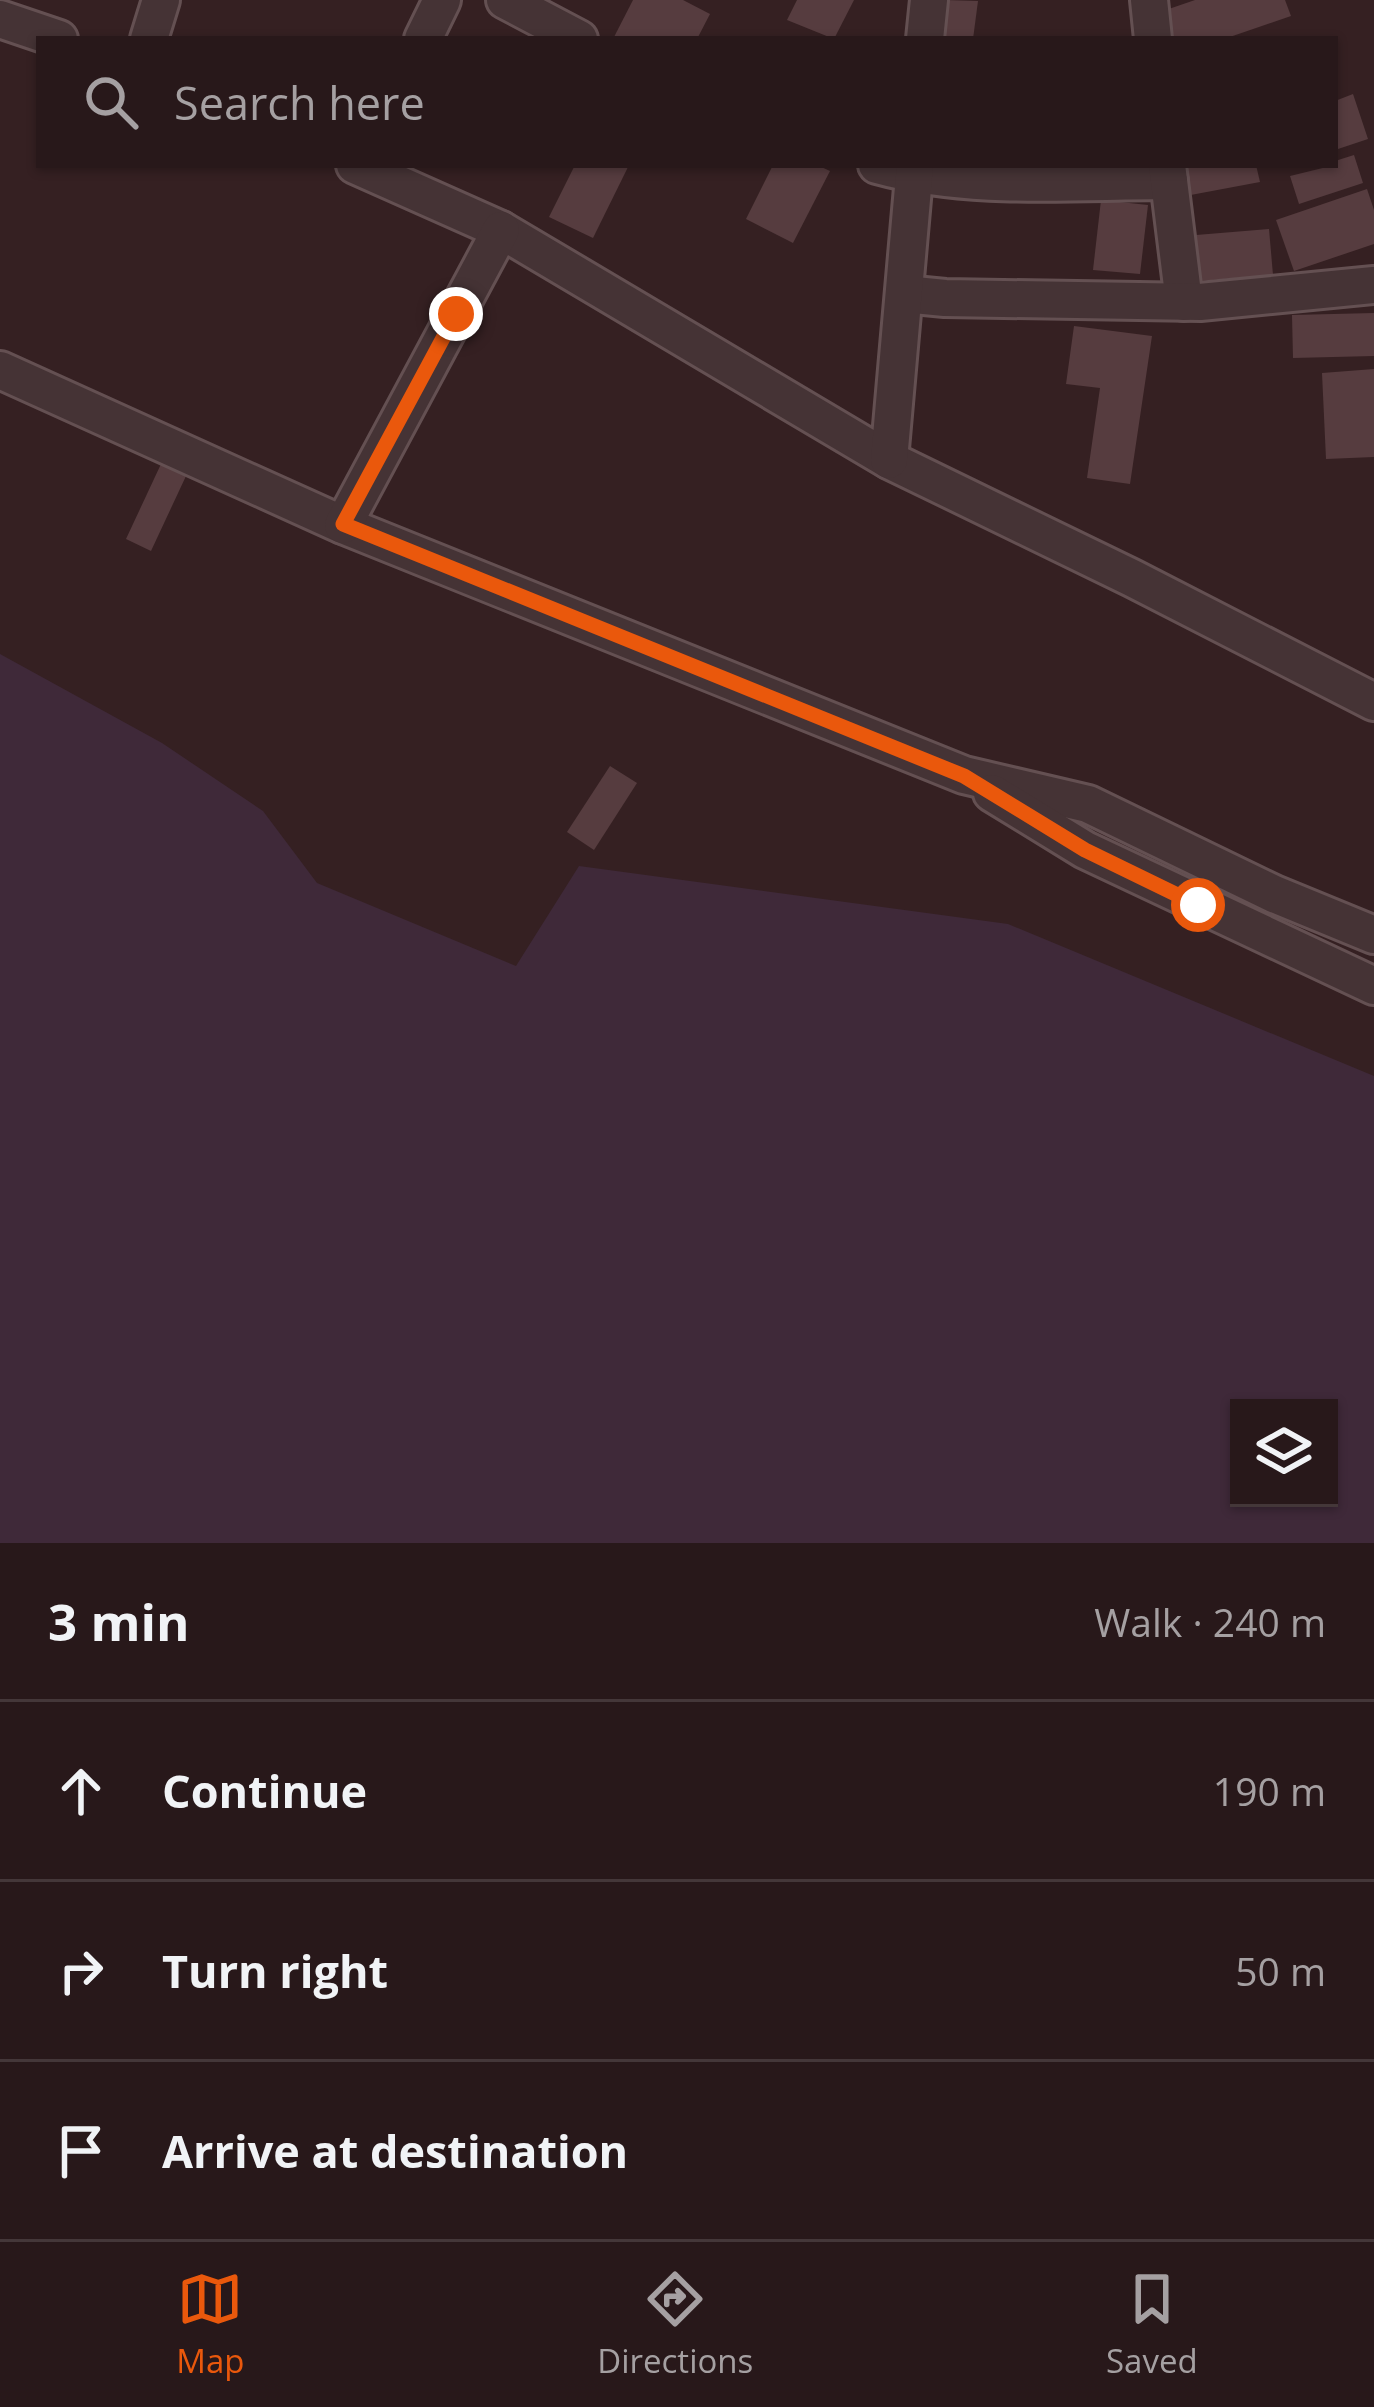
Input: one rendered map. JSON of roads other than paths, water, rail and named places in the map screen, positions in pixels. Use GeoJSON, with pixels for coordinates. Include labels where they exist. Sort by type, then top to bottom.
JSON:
{"type":"FeatureCollection","features":[{"type":"Feature","properties":{"kind":"street"},"geometry":{"type":"LineString","coordinates":[[150,36],[161,0]]}},
{"type":"Feature","properties":{"kind":"street"},"geometry":{"type":"LineString","coordinates":[[424,36],[442,0]]}},
{"type":"Feature","properties":{"kind":"street"},"geometry":{"type":"LineString","coordinates":[[505,0],[573,36]]}},
{"type":"Feature","properties":{"kind":"street"},"geometry":{"type":"LineString","coordinates":[[926,36],[929,0]]}},
{"type":"Feature","properties":{"kind":"street"},"geometry":{"type":"LineString","coordinates":[[1149,0],[1154,36]]}},
{"type":"Feature","properties":{"kind":"street"},"geometry":{"type":"LineString","coordinates":[[0,19],[50,36]]}},
{"type":"Feature","properties":{"kind":"street"},"geometry":{"type":"LineString","coordinates":[[362,168],[501,230],[889,460],[1374,702]]}},
{"type":"Feature","properties":{"kind":"street"},"geometry":{"type":"LineString","coordinates":[[889,460],[915,170],[958,181],[1168,173],[1184,302]]}},
{"type":"Feature","properties":{"kind":"street"},"geometry":{"type":"LineString","coordinates":[[343,524],[501,230]]}},
{"type":"Feature","properties":{"kind":"street"},"geometry":{"type":"LineString","coordinates":[[904,294],[1184,302],[1374,285]]}},
{"type":"Feature","properties":{"kind":"street"},"geometry":{"type":"LineString","coordinates":[[0,370],[343,524],[964,776],[1088,805],[1274,894],[1374,934]]}},
{"type":"Feature","properties":{"kind":"street"},"geometry":{"type":"LineString","coordinates":[[964,776],[1085,850],[1374,986]]}}]}
